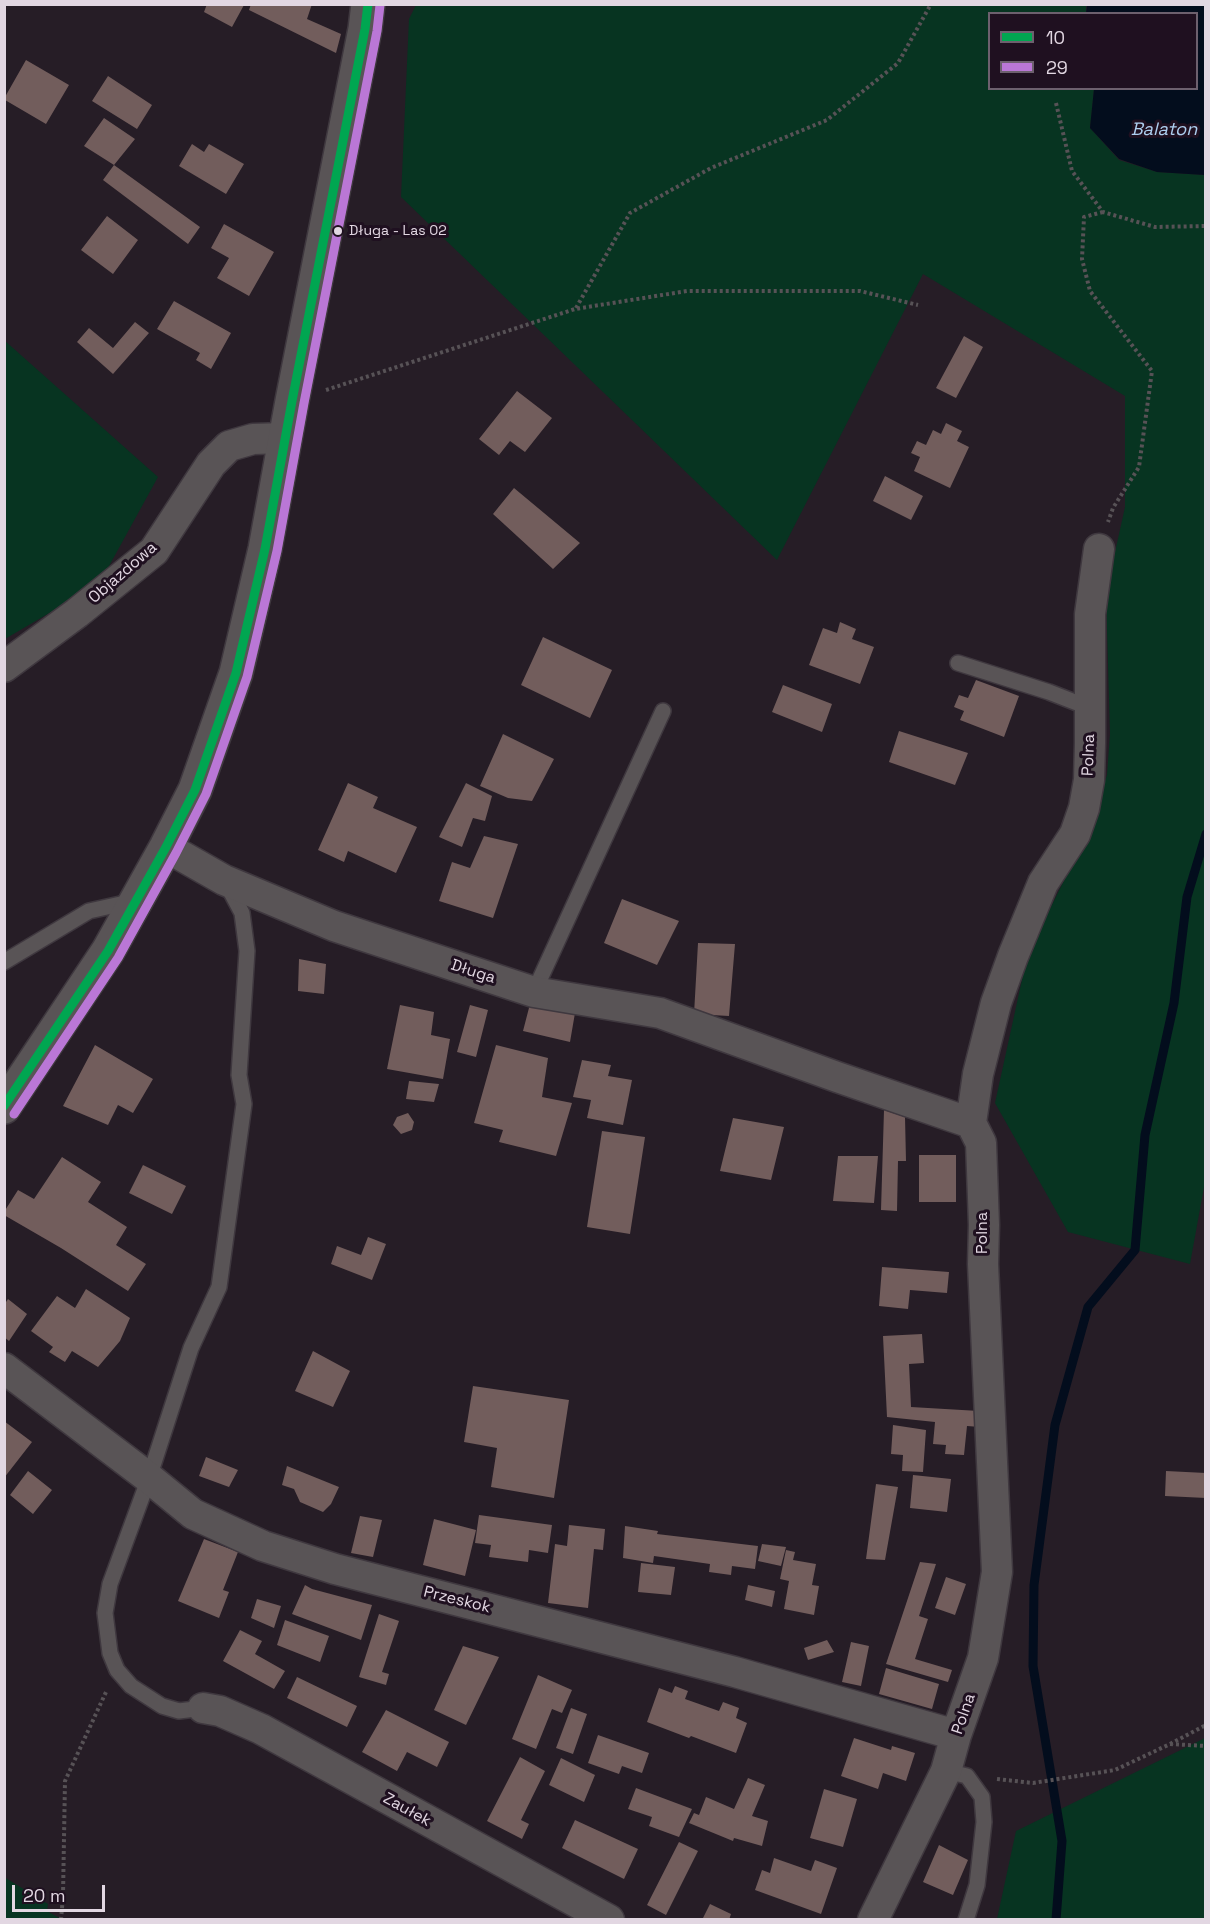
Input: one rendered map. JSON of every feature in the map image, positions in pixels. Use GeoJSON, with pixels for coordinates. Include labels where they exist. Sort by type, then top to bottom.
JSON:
{"type":"FeatureCollection","features":[{"type":"Feature","properties":{"kind":"street"},"geometry":{"type":"LineString","coordinates":[[4,1107],[108,951],[166,847],[195,790],[236,674],[265,549],[365,30],[368,4]]}},
{"type":"Feature","properties":{"kind":"street","name":"Objazdowa"},"geometry":{"type":"LineString","coordinates":[[4,666],[77,613],[154,551],[211,464],[229,446],[253,439],[285,438]]}},
{"type":"Feature","properties":{"kind":"street","name":"Polna"},"geometry":{"type":"LineString","coordinates":[[873,1920],[956,1774],[956,1735],[983,1659],[997,1572],[983,1264],[981,1143],[971,1123],[978,1074],[996,1003],[1043,883],[1075,834],[1084,808],[1089,780],[1090,614],[1098,549]]}},
{"type":"Feature","properties":{"kind":"street","name":"Długa"},"geometry":{"type":"LineString","coordinates":[[166,847],[224,880],[334,926],[534,992],[660,1013],[971,1123]]}},
{"type":"Feature","properties":{"kind":"street","name":"Przeskok"},"geometry":{"type":"LineString","coordinates":[[4,1368],[193,1514],[263,1546],[335,1569],[735,1672],[956,1735]]}},
{"type":"Feature","properties":{"kind":"street","name":"Zaułek"},"geometry":{"type":"LineString","coordinates":[[203,1708],[235,1716],[261,1729],[609,1920]]}},
{"type":"Feature","properties":{"kind":"lane"},"geometry":{"type":"LineString","coordinates":[[958,663],[1049,692],[1090,708]]}},
{"type":"Feature","properties":{"kind":"lane"},"geometry":{"type":"LineString","coordinates":[[534,992],[663,711]]}},
{"type":"Feature","properties":{"kind":"lane"},"geometry":{"type":"LineString","coordinates":[[203,1708],[179,1711],[162,1706],[131,1686],[117,1670],[110,1653],[105,1613],[110,1584],[149,1478],[191,1348],[219,1287],[242,1130],[244,1104],[239,1076],[247,951],[242,913],[224,880]]}},
{"type":"Feature","properties":{"kind":"lane"},"geometry":{"type":"LineString","coordinates":[[4,962],[89,911],[137,900]]}},
{"type":"Feature","properties":{"kind":"lane"},"geometry":{"type":"LineString","coordinates":[[956,1774],[982,1797],[984,1822],[977,1885],[966,1920]]}},
{"type":"Feature","properties":{"kind":"path"},"geometry":{"type":"LineString","coordinates":[[575,309],[630,213],[711,168],[827,120],[898,63],[931,4]]}},
{"type":"Feature","properties":{"kind":"path"},"geometry":{"type":"LineString","coordinates":[[1056,103],[1072,171],[1103,212]]}},
{"type":"Feature","properties":{"kind":"path"},"geometry":{"type":"LineString","coordinates":[[1098,549],[1113,508],[1139,467],[1152,371],[1090,291],[1082,259],[1084,217],[1103,212],[1155,227],[1206,225]]}},
{"type":"Feature","properties":{"kind":"path"},"geometry":{"type":"LineString","coordinates":[[348,383],[575,309],[687,291],[860,291],[918,305]]}},
{"type":"Feature","properties":{"kind":"path"},"geometry":{"type":"LineString","coordinates":[[61,1920],[65,1781],[117,1670]]}},
{"type":"Feature","properties":{"kind":"path"},"geometry":{"type":"LineString","coordinates":[[956,1774],[1033,1783],[1115,1770],[1206,1725]]}},
{"type":"Feature","properties":{"kind":"path"},"geometry":{"type":"LineString","coordinates":[[1170,1744],[1206,1746]]}},
{"type":"Feature","properties":{"kind":"green space"},"geometry":{"type":"Polygon","coordinates":[[[416,5],[1086,5],[1086,12],[988,12],[988,90],[1094,90],[1090,128],[1119,160],[1157,172],[1205,175],[1206,1176],[1190,1264],[1068,1232],[995,1103],[1025,966],[1036,937],[1088,832],[1107,775],[1110,734],[1106,593],[1125,507],[1125,396],[923,274],[777,560],[401,197],[409,19],[416,5]]]}},
{"type":"Feature","properties":{"kind":"green space"},"geometry":{"type":"Polygon","coordinates":[[[4,340],[158,477],[103,577],[5,639],[4,340]]]}},
{"type":"Feature","properties":{"kind":"green space"},"geometry":{"type":"Polygon","coordinates":[[[1205,1738],[1205,1919],[997,1919],[1016,1831],[1205,1738]]]}},
{"type":"Feature","properties":{"kind":"green space"},"geometry":{"type":"Polygon","coordinates":[[[4,1877],[48,1904],[47,1911],[61,1919],[5,1919],[4,1877]]]}},
{"type":"Feature","properties":{"kind":"water","name":"Balaton"},"geometry":{"type":"Polygon","coordinates":[[[1087,5],[1205,5],[1205,175],[1157,172],[1119,159],[1090,128],[1094,90],[1198,90],[1198,12],[1086,12],[1087,5]]]}},
{"type":"Feature","properties":{"kind":"building"},"geometry":{"type":"Polygon","coordinates":[[[207,4],[244,5],[232,27],[204,12],[207,4]]]}},
{"type":"Feature","properties":{"kind":"building"},"geometry":{"type":"Polygon","coordinates":[[[251,4],[312,4],[307,19],[341,34],[336,53],[249,10],[251,4]]]}},
{"type":"Feature","properties":{"kind":"building"},"geometry":{"type":"Polygon","coordinates":[[[26,60],[69,85],[46,124],[5,100],[26,60]]]}},
{"type":"Feature","properties":{"kind":"building"},"geometry":{"type":"Polygon","coordinates":[[[108,76],[152,105],[137,129],[92,101],[108,76]]]}},
{"type":"Feature","properties":{"kind":"building"},"geometry":{"type":"Polygon","coordinates":[[[104,118],[135,139],[114,165],[84,146],[104,118]]]}},
{"type":"Feature","properties":{"kind":"building"},"geometry":{"type":"Polygon","coordinates":[[[192,144],[204,152],[209,144],[244,164],[226,194],[179,166],[192,144]]]}},
{"type":"Feature","properties":{"kind":"building"},"geometry":{"type":"Polygon","coordinates":[[[114,165],[200,227],[188,244],[103,180],[114,165]]]}},
{"type":"Feature","properties":{"kind":"building"},"geometry":{"type":"Polygon","coordinates":[[[107,216],[138,240],[113,274],[81,250],[107,216]]]}},
{"type":"Feature","properties":{"kind":"building"},"geometry":{"type":"Polygon","coordinates":[[[224,224],[274,252],[249,296],[217,278],[229,258],[211,248],[224,224]]]}},
{"type":"Feature","properties":{"kind":"building"},"geometry":{"type":"Polygon","coordinates":[[[174,301],[231,333],[211,369],[196,360],[200,353],[157,329],[174,301]]]}},
{"type":"Feature","properties":{"kind":"building"},"geometry":{"type":"Polygon","coordinates":[[[135,322],[149,333],[113,374],[77,342],[89,328],[113,348],[135,322]]]}},
{"type":"Feature","properties":{"kind":"building"},"geometry":{"type":"Polygon","coordinates":[[[964,336],[983,347],[956,398],[936,388],[964,336]]]}},
{"type":"Feature","properties":{"kind":"building"},"geometry":{"type":"Polygon","coordinates":[[[517,391],[552,418],[525,452],[510,441],[499,455],[479,439],[517,391]]]}},
{"type":"Feature","properties":{"kind":"building"},"geometry":{"type":"Polygon","coordinates":[[[946,423],[962,431],[957,441],[969,447],[950,488],[914,471],[920,457],[911,453],[917,441],[926,445],[933,430],[941,434],[946,423]]]}},
{"type":"Feature","properties":{"kind":"building"},"geometry":{"type":"Polygon","coordinates":[[[885,476],[923,496],[911,520],[873,501],[885,476]]]}},
{"type":"Feature","properties":{"kind":"building"},"geometry":{"type":"Polygon","coordinates":[[[514,488],[580,543],[553,569],[493,514],[514,488]]]}},
{"type":"Feature","properties":{"kind":"building"},"geometry":{"type":"Polygon","coordinates":[[[840,622],[856,629],[852,639],[874,647],[860,684],[809,665],[823,628],[837,633],[840,622]]]}},
{"type":"Feature","properties":{"kind":"building"},"geometry":{"type":"Polygon","coordinates":[[[543,637],[612,670],[590,718],[521,685],[543,637]]]}},
{"type":"Feature","properties":{"kind":"building"},"geometry":{"type":"Polygon","coordinates":[[[976,680],[1019,696],[1004,737],[960,720],[964,711],[954,707],[959,695],[968,698],[976,680]]]}},
{"type":"Feature","properties":{"kind":"building"},"geometry":{"type":"Polygon","coordinates":[[[783,685],[832,704],[822,732],[772,712],[783,685]]]}},
{"type":"Feature","properties":{"kind":"building"},"geometry":{"type":"Polygon","coordinates":[[[899,731],[968,753],[955,785],[889,762],[899,731]]]}},
{"type":"Feature","properties":{"kind":"building"},"geometry":{"type":"Polygon","coordinates":[[[503,734],[554,759],[532,801],[508,798],[480,786],[503,734]]]}},
{"type":"Feature","properties":{"kind":"building"},"geometry":{"type":"Polygon","coordinates":[[[348,783],[378,797],[373,808],[417,827],[396,873],[348,851],[344,862],[318,850],[348,783]]]}},
{"type":"Feature","properties":{"kind":"building"},"geometry":{"type":"Polygon","coordinates":[[[466,783],[492,796],[485,821],[473,818],[462,847],[439,837],[466,783]]]}},
{"type":"Feature","properties":{"kind":"building"},"geometry":{"type":"Polygon","coordinates":[[[484,836],[518,844],[493,918],[439,901],[452,862],[470,868],[484,836]]]}},
{"type":"Feature","properties":{"kind":"building"},"geometry":{"type":"Polygon","coordinates":[[[622,899],[679,921],[657,965],[604,943],[622,899]]]}},
{"type":"Feature","properties":{"kind":"building"},"geometry":{"type":"Polygon","coordinates":[[[698,943],[735,944],[729,1016],[694,1014],[698,943]]]}},
{"type":"Feature","properties":{"kind":"building"},"geometry":{"type":"Polygon","coordinates":[[[299,959],[326,964],[324,994],[298,991],[299,959]]]}},
{"type":"Feature","properties":{"kind":"building"},"geometry":{"type":"Polygon","coordinates":[[[530,1004],[575,1013],[570,1042],[523,1031],[530,1004]]]}},
{"type":"Feature","properties":{"kind":"building"},"geometry":{"type":"Polygon","coordinates":[[[400,1005],[434,1012],[431,1035],[450,1039],[443,1079],[387,1069],[400,1005]]]}},
{"type":"Feature","properties":{"kind":"building"},"geometry":{"type":"Polygon","coordinates":[[[470,1005],[488,1010],[476,1057],[457,1052],[470,1005]]]}},
{"type":"Feature","properties":{"kind":"building"},"geometry":{"type":"Polygon","coordinates":[[[95,1045],[153,1079],[133,1113],[118,1105],[108,1125],[63,1106],[95,1045]]]}},
{"type":"Feature","properties":{"kind":"building"},"geometry":{"type":"Polygon","coordinates":[[[496,1045],[548,1058],[542,1097],[572,1103],[556,1156],[499,1142],[503,1130],[474,1123],[496,1045]]]}},
{"type":"Feature","properties":{"kind":"building"},"geometry":{"type":"Polygon","coordinates":[[[582,1060],[611,1065],[608,1076],[632,1080],[623,1125],[587,1118],[591,1100],[573,1097],[582,1060]]]}},
{"type":"Feature","properties":{"kind":"building"},"geometry":{"type":"Polygon","coordinates":[[[409,1081],[439,1084],[434,1102],[406,1099],[409,1081]]]}},
{"type":"Feature","properties":{"kind":"building"},"geometry":{"type":"Polygon","coordinates":[[[884,1110],[905,1117],[906,1161],[898,1161],[897,1211],[881,1210],[884,1110]]]}},
{"type":"Feature","properties":{"kind":"building"},"geometry":{"type":"Polygon","coordinates":[[[408,1113],[414,1122],[412,1130],[401,1134],[393,1125],[397,1117],[408,1113]]]}},
{"type":"Feature","properties":{"kind":"building"},"geometry":{"type":"Polygon","coordinates":[[[733,1118],[784,1127],[771,1180],[720,1171],[733,1118]]]}},
{"type":"Feature","properties":{"kind":"building"},"geometry":{"type":"Polygon","coordinates":[[[602,1131],[645,1137],[630,1234],[587,1227],[602,1131]]]}},
{"type":"Feature","properties":{"kind":"building"},"geometry":{"type":"Polygon","coordinates":[[[919,1155],[956,1155],[956,1202],[919,1202],[919,1155]]]}},
{"type":"Feature","properties":{"kind":"building"},"geometry":{"type":"Polygon","coordinates":[[[838,1156],[878,1156],[874,1203],[833,1201],[838,1156]]]}},
{"type":"Feature","properties":{"kind":"building"},"geometry":{"type":"Polygon","coordinates":[[[62,1157],[101,1182],[88,1202],[127,1227],[116,1245],[146,1264],[128,1291],[4,1215],[18,1190],[34,1199],[62,1157]]]}},
{"type":"Feature","properties":{"kind":"building"},"geometry":{"type":"Polygon","coordinates":[[[143,1165],[186,1186],[172,1214],[129,1193],[143,1165]]]}},
{"type":"Feature","properties":{"kind":"building"},"geometry":{"type":"Polygon","coordinates":[[[368,1237],[386,1244],[372,1280],[331,1264],[337,1246],[361,1255],[368,1237]]]}},
{"type":"Feature","properties":{"kind":"building"},"geometry":{"type":"Polygon","coordinates":[[[882,1267],[949,1272],[947,1293],[910,1290],[908,1309],[879,1306],[882,1267]]]}},
{"type":"Feature","properties":{"kind":"building"},"geometry":{"type":"Polygon","coordinates":[[[86,1289],[130,1318],[120,1341],[98,1367],[72,1351],[65,1362],[49,1352],[53,1347],[31,1331],[57,1296],[75,1308],[86,1289]]]}},
{"type":"Feature","properties":{"kind":"building"},"geometry":{"type":"Polygon","coordinates":[[[8,1299],[27,1314],[9,1341],[4,1337],[4,1305],[8,1299]]]}},
{"type":"Feature","properties":{"kind":"building"},"geometry":{"type":"Polygon","coordinates":[[[922,1334],[924,1363],[909,1364],[911,1407],[979,1411],[980,1427],[967,1426],[964,1455],[945,1454],[946,1445],[933,1444],[935,1422],[887,1417],[883,1336],[922,1334]]]}},
{"type":"Feature","properties":{"kind":"building"},"geometry":{"type":"Polygon","coordinates":[[[313,1351],[350,1371],[333,1407],[295,1391],[313,1351]]]}},
{"type":"Feature","properties":{"kind":"building"},"geometry":{"type":"Polygon","coordinates":[[[473,1386],[569,1400],[554,1498],[491,1487],[497,1448],[464,1442],[473,1386]]]}},
{"type":"Feature","properties":{"kind":"building"},"geometry":{"type":"Polygon","coordinates":[[[4,1421],[32,1442],[4,1478],[4,1421]]]}},
{"type":"Feature","properties":{"kind":"building"},"geometry":{"type":"Polygon","coordinates":[[[893,1425],[926,1430],[923,1472],[902,1471],[903,1455],[891,1454],[893,1425]]]}},
{"type":"Feature","properties":{"kind":"building"},"geometry":{"type":"Polygon","coordinates":[[[206,1457],[238,1470],[229,1487],[199,1476],[206,1457]]]}},
{"type":"Feature","properties":{"kind":"building"},"geometry":{"type":"Polygon","coordinates":[[[287,1466],[339,1487],[331,1504],[323,1512],[300,1502],[294,1489],[282,1485],[287,1466]]]}},
{"type":"Feature","properties":{"kind":"building"},"geometry":{"type":"Polygon","coordinates":[[[28,1471],[52,1490],[33,1514],[10,1495],[28,1471]]]}},
{"type":"Feature","properties":{"kind":"building"},"geometry":{"type":"Polygon","coordinates":[[[1166,1471],[1206,1473],[1206,1498],[1165,1496],[1166,1471]]]}},
{"type":"Feature","properties":{"kind":"building"},"geometry":{"type":"Polygon","coordinates":[[[913,1475],[951,1479],[947,1512],[910,1508],[913,1475]]]}},
{"type":"Feature","properties":{"kind":"building"},"geometry":{"type":"Polygon","coordinates":[[[876,1484],[898,1487],[885,1560],[866,1559],[876,1484]]]}},
{"type":"Feature","properties":{"kind":"building"},"geometry":{"type":"Polygon","coordinates":[[[479,1515],[552,1525],[548,1553],[529,1550],[528,1562],[489,1557],[491,1545],[475,1543],[479,1515]]]}},
{"type":"Feature","properties":{"kind":"building"},"geometry":{"type":"Polygon","coordinates":[[[360,1516],[382,1520],[373,1557],[351,1553],[360,1516]]]}},
{"type":"Feature","properties":{"kind":"building"},"geometry":{"type":"Polygon","coordinates":[[[434,1519],[476,1530],[465,1576],[423,1565],[434,1519]]]}},
{"type":"Feature","properties":{"kind":"building"},"geometry":{"type":"Polygon","coordinates":[[[569,1525],[605,1529],[603,1550],[594,1549],[588,1608],[548,1603],[555,1544],[567,1546],[569,1525]]]}},
{"type":"Feature","properties":{"kind":"building"},"geometry":{"type":"Polygon","coordinates":[[[625,1526],[658,1531],[657,1534],[758,1546],[755,1569],[732,1566],[731,1575],[709,1572],[710,1564],[654,1556],[653,1563],[623,1558],[625,1526]]]}},
{"type":"Feature","properties":{"kind":"building"},"geometry":{"type":"Polygon","coordinates":[[[204,1539],[238,1552],[223,1590],[229,1592],[219,1618],[178,1601],[204,1539]]]}},
{"type":"Feature","properties":{"kind":"building"},"geometry":{"type":"Polygon","coordinates":[[[762,1544],[786,1547],[781,1566],[758,1561],[762,1544]]]}},
{"type":"Feature","properties":{"kind":"building"},"geometry":{"type":"Polygon","coordinates":[[[786,1550],[795,1552],[793,1560],[816,1564],[812,1585],[819,1586],[814,1615],[784,1609],[789,1581],[780,1579],[786,1550]]]}},
{"type":"Feature","properties":{"kind":"building"},"geometry":{"type":"Polygon","coordinates":[[[920,1562],[936,1564],[919,1616],[928,1619],[915,1659],[952,1670],[948,1682],[886,1664],[920,1562]]]}},
{"type":"Feature","properties":{"kind":"building"},"geometry":{"type":"Polygon","coordinates":[[[641,1563],[675,1567],[671,1595],[638,1592],[641,1563]]]}},
{"type":"Feature","properties":{"kind":"building"},"geometry":{"type":"Polygon","coordinates":[[[946,1577],[966,1584],[955,1615],[935,1608],[946,1577]]]}},
{"type":"Feature","properties":{"kind":"building"},"geometry":{"type":"Polygon","coordinates":[[[305,1585],[312,1589],[372,1605],[361,1640],[292,1614],[305,1585]]]}},
{"type":"Feature","properties":{"kind":"building"},"geometry":{"type":"Polygon","coordinates":[[[748,1585],[775,1591],[772,1607],[745,1600],[748,1585]]]}},
{"type":"Feature","properties":{"kind":"building"},"geometry":{"type":"Polygon","coordinates":[[[257,1599],[281,1606],[274,1628],[251,1618],[257,1599]]]}},
{"type":"Feature","properties":{"kind":"building"},"geometry":{"type":"Polygon","coordinates":[[[379,1614],[399,1621],[382,1672],[389,1674],[386,1685],[359,1677],[379,1614]]]}},
{"type":"Feature","properties":{"kind":"building"},"geometry":{"type":"Polygon","coordinates":[[[285,1620],[329,1636],[320,1662],[277,1645],[285,1620]]]}},
{"type":"Feature","properties":{"kind":"building"},"geometry":{"type":"Polygon","coordinates":[[[240,1630],[262,1641],[255,1654],[285,1671],[274,1689],[223,1661],[240,1630]]]}},
{"type":"Feature","properties":{"kind":"building"},"geometry":{"type":"Polygon","coordinates":[[[827,1640],[834,1652],[808,1660],[804,1648],[827,1640]]]}},
{"type":"Feature","properties":{"kind":"building"},"geometry":{"type":"Polygon","coordinates":[[[851,1642],[869,1646],[861,1686],[842,1682],[851,1642]]]}},
{"type":"Feature","properties":{"kind":"building"},"geometry":{"type":"Polygon","coordinates":[[[463,1646],[499,1657],[466,1725],[434,1710],[463,1646]]]}},
{"type":"Feature","properties":{"kind":"building"},"geometry":{"type":"Polygon","coordinates":[[[886,1668],[939,1684],[932,1709],[879,1694],[886,1668]]]}},
{"type":"Feature","properties":{"kind":"building"},"geometry":{"type":"Polygon","coordinates":[[[538,1675],[572,1690],[562,1713],[552,1709],[536,1749],[512,1739],[538,1675]]]}},
{"type":"Feature","properties":{"kind":"building"},"geometry":{"type":"Polygon","coordinates":[[[297,1677],[357,1706],[347,1727],[287,1698],[297,1677]]]}},
{"type":"Feature","properties":{"kind":"building"},"geometry":{"type":"Polygon","coordinates":[[[675,1686],[688,1691],[685,1699],[719,1711],[723,1702],[739,1708],[736,1718],[747,1723],[736,1753],[647,1722],[659,1688],[672,1693],[675,1686]]]}},
{"type":"Feature","properties":{"kind":"building"},"geometry":{"type":"Polygon","coordinates":[[[571,1708],[587,1714],[573,1754],[556,1748],[571,1708]]]}},
{"type":"Feature","properties":{"kind":"building"},"geometry":{"type":"Polygon","coordinates":[[[386,1710],[449,1742],[437,1767],[407,1752],[397,1771],[362,1752],[386,1710]]]}},
{"type":"Feature","properties":{"kind":"building"},"geometry":{"type":"Polygon","coordinates":[[[598,1735],[649,1753],[642,1773],[622,1766],[619,1774],[588,1763],[598,1735]]]}},
{"type":"Feature","properties":{"kind":"building"},"geometry":{"type":"Polygon","coordinates":[[[854,1738],[891,1750],[892,1746],[915,1753],[906,1781],[883,1773],[878,1789],[841,1776],[854,1738]]]}},
{"type":"Feature","properties":{"kind":"building"},"geometry":{"type":"Polygon","coordinates":[[[520,1757],[545,1771],[521,1820],[529,1824],[522,1839],[487,1821],[520,1757]]]}},
{"type":"Feature","properties":{"kind":"building"},"geometry":{"type":"Polygon","coordinates":[[[561,1758],[595,1775],[584,1802],[549,1785],[561,1758]]]}},
{"type":"Feature","properties":{"kind":"building"},"geometry":{"type":"Polygon","coordinates":[[[748,1778],[765,1785],[752,1816],[768,1821],[762,1846],[734,1838],[733,1841],[689,1823],[694,1813],[699,1815],[706,1797],[734,1809],[748,1778]]]}},
{"type":"Feature","properties":{"kind":"building"},"geometry":{"type":"Polygon","coordinates":[[[636,1788],[692,1809],[679,1837],[649,1826],[652,1817],[628,1809],[636,1788]]]}},
{"type":"Feature","properties":{"kind":"building"},"geometry":{"type":"Polygon","coordinates":[[[824,1789],[857,1799],[843,1847],[810,1838],[824,1789]]]}},
{"type":"Feature","properties":{"kind":"building"},"geometry":{"type":"Polygon","coordinates":[[[575,1820],[638,1849],[624,1879],[562,1848],[575,1820]]]}},
{"type":"Feature","properties":{"kind":"building"},"geometry":{"type":"Polygon","coordinates":[[[679,1842],[698,1851],[666,1915],[647,1905],[679,1842]]]}},
{"type":"Feature","properties":{"kind":"building"},"geometry":{"type":"Polygon","coordinates":[[[939,1845],[968,1860],[953,1895],[923,1882],[939,1845]]]}},
{"type":"Feature","properties":{"kind":"building"},"geometry":{"type":"Polygon","coordinates":[[[774,1858],[811,1871],[815,1860],[837,1868],[821,1914],[755,1890],[762,1870],[770,1873],[774,1858]]]}},
{"type":"Feature","properties":{"kind":"building"},"geometry":{"type":"Polygon","coordinates":[[[710,1904],[731,1914],[729,1920],[702,1920],[710,1904]]]}},
{"type":"Feature","properties":{"kind":"waterway"},"geometry":{"type":"LineString","coordinates":[[1056,1920],[1062,1841],[1033,1666],[1034,1585],[1055,1425],[1088,1307],[1135,1250],[1145,1135],[1174,1003],[1187,897],[1206,834]]}},
{"type":"Feature","properties":{"kind":"transit line","name":"10"},"geometry":{"type":"LineString","coordinates":[[4,1106],[108,951],[166,847],[195,790],[236,673],[265,549],[368,4]]}},
{"type":"Feature","properties":{"kind":"transit line","name":"29"},"geometry":{"type":"LineString","coordinates":[[14,1114],[118,958],[176,853],[206,794],[247,677],[277,551],[377,31],[380,5]]}},
{"type":"Feature","properties":{"kind":"place","name":"Długa - Las 02"},"geometry":{"type":"Point","coordinates":[338,231]}}]}
